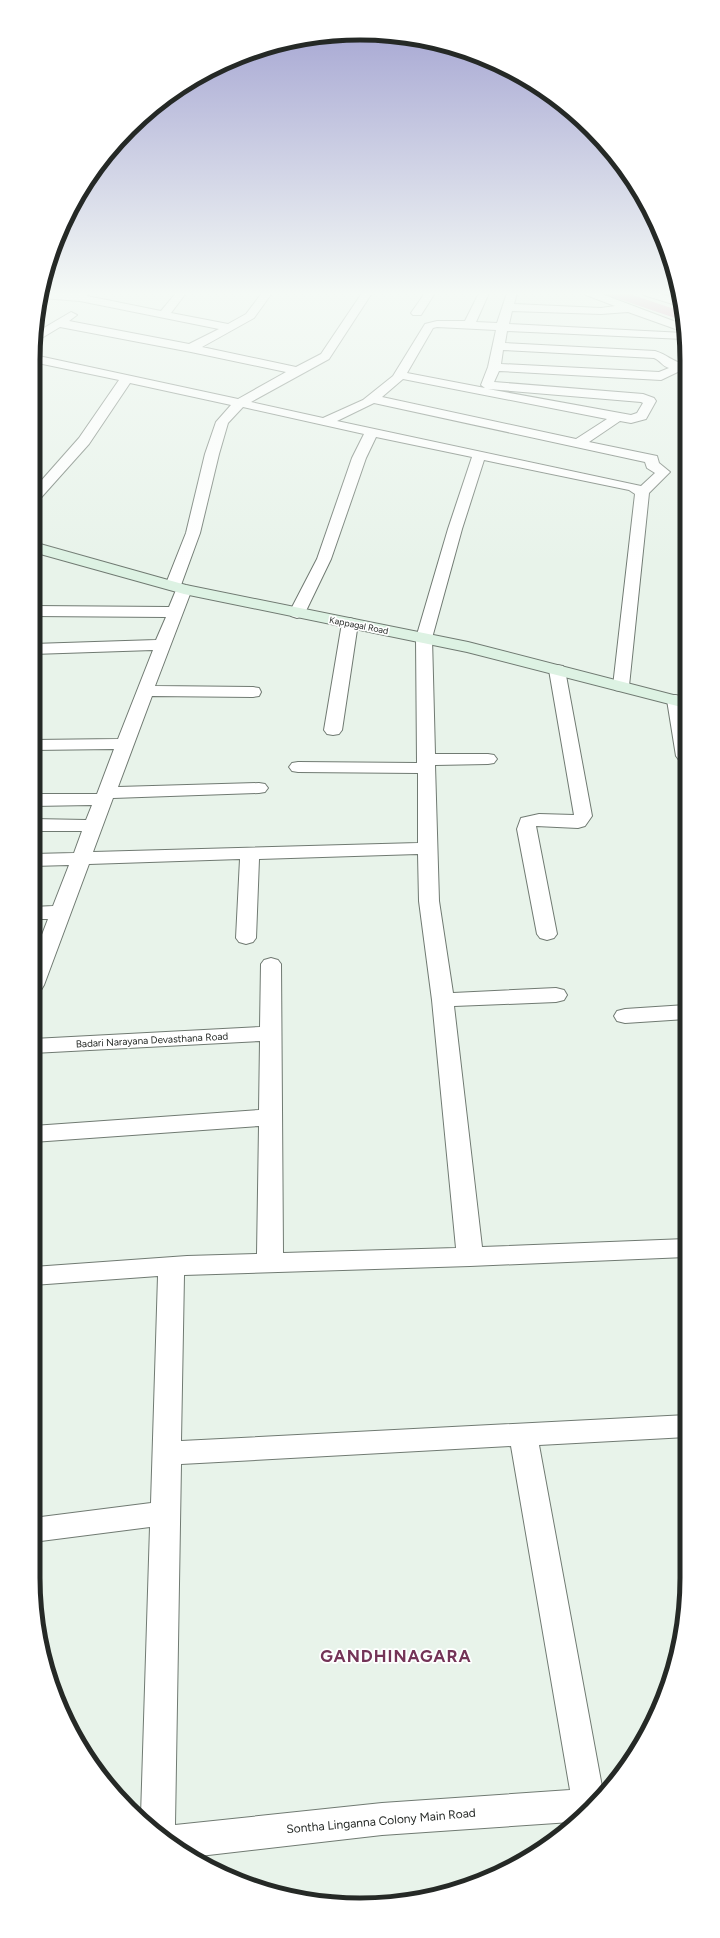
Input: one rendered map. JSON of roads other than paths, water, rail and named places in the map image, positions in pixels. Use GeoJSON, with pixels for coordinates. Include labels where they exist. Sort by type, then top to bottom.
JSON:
{"type":"FeatureCollection","features":[{"type":"Feature","properties":{"kind":"main road","name":"Kappagal Road"},"geometry":{"type":"LineString","coordinates":[[40,549],[179,588],[468,647],[680,701]]}},
{"type":"Feature","properties":{"kind":"street"},"geometry":{"type":"LineString","coordinates":[[40,490],[84,441],[123,383]]}},
{"type":"Feature","properties":{"kind":"street"},"geometry":{"type":"LineString","coordinates":[[152,383],[324,422],[633,487],[642,492]]}},
{"type":"Feature","properties":{"kind":"street"},"geometry":{"type":"LineString","coordinates":[[40,956],[61,912],[175,612],[179,588],[212,454],[222,422],[240,403],[274,383]]}},
{"type":"Feature","properties":{"kind":"street"},"geometry":{"type":"LineString","coordinates":[[324,422],[367,403],[391,383]]}},
{"type":"Feature","properties":{"kind":"street"},"geometry":{"type":"LineString","coordinates":[[443,383],[484,393],[631,419],[642,416],[650,401],[643,398],[484,393]]}},
{"type":"Feature","properties":{"kind":"street"},"geometry":{"type":"LineString","coordinates":[[484,393],[488,383]]}},
{"type":"Feature","properties":{"kind":"street"},"geometry":{"type":"LineString","coordinates":[[421,410],[451,385]]}},
{"type":"Feature","properties":{"kind":"street"},"geometry":{"type":"LineString","coordinates":[[372,399],[652,459],[652,465],[663,472],[642,492],[621,686]]}},
{"type":"Feature","properties":{"kind":"street"},"geometry":{"type":"LineString","coordinates":[[518,409],[529,401]]}},
{"type":"Feature","properties":{"kind":"street"},"geometry":{"type":"LineString","coordinates":[[458,417],[468,409]]}},
{"type":"Feature","properties":{"kind":"street"},"geometry":{"type":"LineString","coordinates":[[559,418],[570,409]]}},
{"type":"Feature","properties":{"kind":"street"},"geometry":{"type":"LineString","coordinates":[[578,443],[618,417]]}},
{"type":"Feature","properties":{"kind":"street"},"geometry":{"type":"LineString","coordinates":[[497,426],[508,418]]}},
{"type":"Feature","properties":{"kind":"street"},"geometry":{"type":"LineString","coordinates":[[537,434],[548,426]]}},
{"type":"Feature","properties":{"kind":"street"},"geometry":{"type":"LineString","coordinates":[[297,613],[324,559],[359,458],[372,432]]}},
{"type":"Feature","properties":{"kind":"street"},"geometry":{"type":"LineString","coordinates":[[470,1257],[443,1000],[429,901],[424,638],[455,529],[480,455]]}},
{"type":"Feature","properties":{"kind":"street"},"geometry":{"type":"LineString","coordinates":[[40,611],[175,612]]}},
{"type":"Feature","properties":{"kind":"street"},"geometry":{"type":"LineString","coordinates":[[333,730],[350,624]]}},
{"type":"Feature","properties":{"kind":"street"},"geometry":{"type":"LineString","coordinates":[[40,649],[163,645]]}},
{"type":"Feature","properties":{"kind":"street"},"geometry":{"type":"LineString","coordinates":[[547,934],[526,829],[528,822],[539,820],[578,822],[583,816],[557,670]]}},
{"type":"Feature","properties":{"kind":"street"},"geometry":{"type":"LineString","coordinates":[[145,691],[253,692]]}},
{"type":"Feature","properties":{"kind":"street"},"geometry":{"type":"LineString","coordinates":[[40,746],[125,744]]}},
{"type":"Feature","properties":{"kind":"street"},"geometry":{"type":"LineString","coordinates":[[298,767],[426,764],[488,759]]}},
{"type":"Feature","properties":{"kind":"street"},"geometry":{"type":"LineString","coordinates":[[40,800],[260,788]]}},
{"type":"Feature","properties":{"kind":"street"},"geometry":{"type":"LineString","coordinates":[[40,825],[94,826]]}},
{"type":"Feature","properties":{"kind":"street"},"geometry":{"type":"LineString","coordinates":[[40,860],[427,848]]}},
{"type":"Feature","properties":{"kind":"street"},"geometry":{"type":"LineString","coordinates":[[246,938],[250,854]]}},
{"type":"Feature","properties":{"kind":"street"},"geometry":{"type":"LineString","coordinates":[[40,913],[61,912]]}},
{"type":"Feature","properties":{"kind":"street"},"geometry":{"type":"LineString","coordinates":[[270,1262],[271,964]]}},
{"type":"Feature","properties":{"kind":"street"},"geometry":{"type":"LineString","coordinates":[[443,1000],[556,995]]}},
{"type":"Feature","properties":{"kind":"street"},"geometry":{"type":"LineString","coordinates":[[625,1016],[680,1012]]}},
{"type":"Feature","properties":{"kind":"street","name":"Badari Narayana Devasthana Road"},"geometry":{"type":"LineString","coordinates":[[40,1046],[271,1033]]}},
{"type":"Feature","properties":{"kind":"street"},"geometry":{"type":"LineString","coordinates":[[40,1134],[271,1117]]}},
{"type":"Feature","properties":{"kind":"street"},"geometry":{"type":"LineString","coordinates":[[40,1275],[171,1266],[470,1257],[680,1248]]}},
{"type":"Feature","properties":{"kind":"street"},"geometry":{"type":"LineString","coordinates":[[158,1826],[171,1266]]}},
{"type":"Feature","properties":{"kind":"street"},"geometry":{"type":"LineString","coordinates":[[166,1453],[680,1426]]}},
{"type":"Feature","properties":{"kind":"street"},"geometry":{"type":"LineString","coordinates":[[524,1434],[588,1802]]}},
{"type":"Feature","properties":{"kind":"street"},"geometry":{"type":"LineString","coordinates":[[40,1529],[165,1513]]}},
{"type":"Feature","properties":{"kind":"street","name":"Sontha Linganna Colony Main Road"},"geometry":{"type":"LineString","coordinates":[[178,1842],[382,1819],[585,1805]]}},
{"type":"Feature","properties":{"kind":"district","name":"GANDHINAGARA"},"geometry":{"type":"Point","coordinates":[396,1656]}}]}
